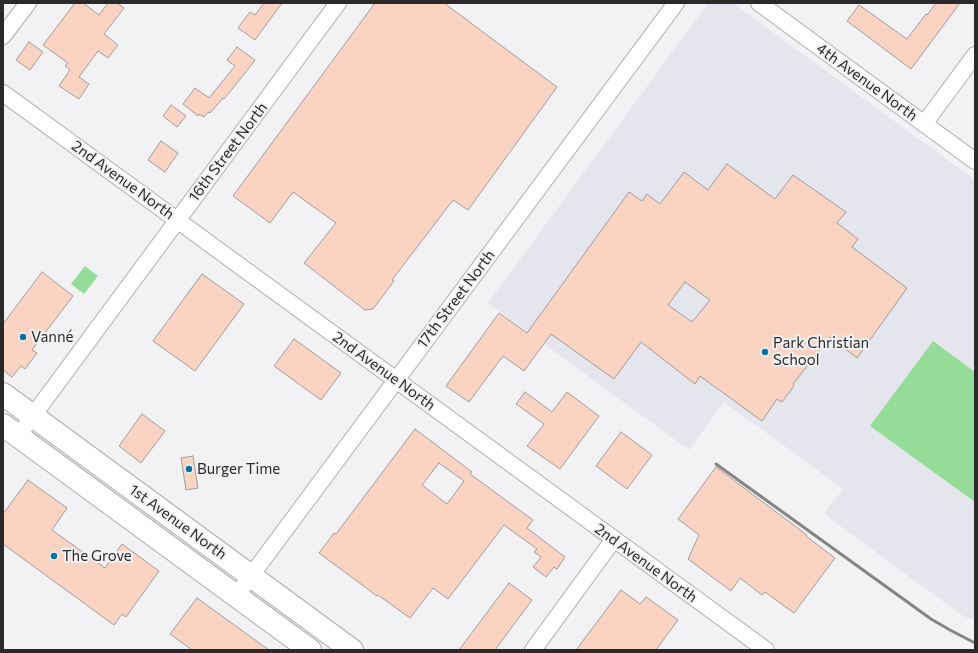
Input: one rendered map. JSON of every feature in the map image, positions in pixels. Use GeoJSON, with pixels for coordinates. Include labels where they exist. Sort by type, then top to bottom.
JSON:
{"type":"FeatureCollection","features":[{"type":"Feature","properties":{"kind":"main road","name":"1st Avenue North"},"geometry":{"type":"LineString","coordinates":[[3,394],[352,650]]}},
{"type":"Feature","properties":{"kind":"main road","name":"1st Avenue North"},"geometry":{"type":"LineString","coordinates":[[11,430],[310,650]]}},
{"type":"Feature","properties":{"kind":"street"},"geometry":{"type":"LineString","coordinates":[[3,36],[28,3]]}},
{"type":"Feature","properties":{"kind":"street","name":"17th Street North"},"geometry":{"type":"LineString","coordinates":[[236,596],[676,3]]}},
{"type":"Feature","properties":{"kind":"street","name":"4th Avenue North"},"geometry":{"type":"LineString","coordinates":[[759,3],[975,161]]}},
{"type":"Feature","properties":{"kind":"street","name":"16th Street North"},"geometry":{"type":"LineString","coordinates":[[11,430],[32,416],[336,4]]}},
{"type":"Feature","properties":{"kind":"street"},"geometry":{"type":"LineString","coordinates":[[924,124],[975,55]]}},
{"type":"Feature","properties":{"kind":"street","name":"2nd Avenue North"},"geometry":{"type":"LineString","coordinates":[[3,93],[766,650]]}},
{"type":"Feature","properties":{"kind":"street"},"geometry":{"type":"LineString","coordinates":[[533,650],[614,539]]}},
{"type":"Feature","properties":{"kind":"shaded area","name":"Park Christian School"},"geometry":{"type":"Polygon","coordinates":[[[708,3],[733,3],[975,180],[975,620],[963,616],[824,514],[843,489],[724,402],[689,450],[488,303],[708,3]]]}},
{"type":"Feature","properties":{"kind":"green space"},"geometry":{"type":"Polygon","coordinates":[[[85,266],[98,276],[84,294],[71,284],[85,266]]]}},
{"type":"Feature","properties":{"kind":"green space"},"geometry":{"type":"Polygon","coordinates":[[[933,341],[975,372],[975,502],[870,426],[933,341]]]}},
{"type":"Feature","properties":{"kind":"building"},"geometry":{"type":"Polygon","coordinates":[[[75,3],[83,3],[99,15],[108,3],[117,3],[124,8],[104,34],[118,45],[108,58],[98,51],[79,77],[89,84],[79,99],[59,86],[70,70],[65,66],[68,63],[43,45],[75,3]]]}},
{"type":"Feature","properties":{"kind":"building"},"geometry":{"type":"Polygon","coordinates":[[[264,3],[282,3],[255,40],[238,28],[250,12],[255,15],[264,3]]]}},
{"type":"Feature","properties":{"kind":"building"},"geometry":{"type":"Polygon","coordinates":[[[375,3],[444,3],[557,87],[468,210],[453,200],[392,280],[394,281],[373,309],[365,310],[304,263],[336,223],[293,192],[270,223],[233,196],[375,3]]]}},
{"type":"Feature","properties":{"kind":"building"},"geometry":{"type":"Polygon","coordinates":[[[936,3],[960,3],[911,69],[847,21],[859,5],[907,39],[936,3]]]}},
{"type":"Feature","properties":{"kind":"building"},"geometry":{"type":"Polygon","coordinates":[[[29,42],[43,52],[30,70],[16,60],[29,42]]]}},
{"type":"Feature","properties":{"kind":"building"},"geometry":{"type":"Polygon","coordinates":[[[237,47],[255,60],[224,99],[223,98],[210,113],[208,112],[204,117],[199,114],[198,116],[183,104],[195,88],[209,98],[235,66],[227,60],[237,47]]]}},
{"type":"Feature","properties":{"kind":"building"},"geometry":{"type":"Polygon","coordinates":[[[171,105],[186,116],[177,127],[163,116],[171,105]]]}},
{"type":"Feature","properties":{"kind":"building"},"geometry":{"type":"Polygon","coordinates":[[[161,141],[178,153],[165,172],[148,160],[161,141]]]}},
{"type":"Feature","properties":{"kind":"building"},"geometry":{"type":"Polygon","coordinates":[[[727,164],[775,199],[793,175],[846,212],[837,223],[858,239],[852,247],[907,288],[857,358],[830,337],[793,384],[794,386],[782,402],[777,399],[762,421],[700,376],[695,384],[641,342],[614,379],[551,334],[524,371],[503,356],[469,402],[446,386],[499,313],[527,333],[629,192],[642,201],[647,194],[660,204],[684,172],[708,190],[727,164]],[[685,282],[668,305],[692,322],[710,300],[685,282]]]}},
{"type":"Feature","properties":{"kind":"building","name":"Vanné"},"geometry":{"type":"Polygon","coordinates":[[[42,272],[73,296],[32,350],[37,353],[25,369],[21,366],[12,377],[3,370],[3,324],[42,272]]]}},
{"type":"Feature","properties":{"kind":"building"},"geometry":{"type":"Polygon","coordinates":[[[202,274],[244,304],[195,371],[153,341],[202,274]]]}},
{"type":"Feature","properties":{"kind":"building"},"geometry":{"type":"Polygon","coordinates":[[[294,339],[341,373],[321,400],[274,366],[294,339]]]}},
{"type":"Feature","properties":{"kind":"building"},"geometry":{"type":"Polygon","coordinates":[[[525,392],[552,412],[567,392],[599,416],[560,469],[527,446],[544,424],[516,404],[525,392]]]}},
{"type":"Feature","properties":{"kind":"building"},"geometry":{"type":"Polygon","coordinates":[[[142,414],[165,431],[141,463],[119,446],[142,414]]]}},
{"type":"Feature","properties":{"kind":"building"},"geometry":{"type":"Polygon","coordinates":[[[415,429],[472,472],[470,474],[533,520],[527,528],[565,557],[557,569],[554,567],[546,577],[533,567],[541,557],[534,552],[537,549],[504,525],[448,599],[433,588],[410,618],[378,595],[377,596],[319,553],[334,533],[336,534],[415,429]],[[439,463],[422,485],[447,504],[464,481],[439,463]]]}},
{"type":"Feature","properties":{"kind":"building"},"geometry":{"type":"Polygon","coordinates":[[[621,432],[652,455],[627,489],[596,466],[621,432]]]}},
{"type":"Feature","properties":{"kind":"building","name":"Burger Time"},"geometry":{"type":"Polygon","coordinates":[[[193,456],[198,488],[186,490],[181,458],[193,456]]]}},
{"type":"Feature","properties":{"kind":"building"},"geometry":{"type":"Polygon","coordinates":[[[716,467],[807,535],[806,536],[835,558],[794,613],[765,592],[762,595],[740,578],[731,591],[688,559],[699,535],[678,519],[716,467]]]}},
{"type":"Feature","properties":{"kind":"building","name":"The Grove"},"geometry":{"type":"Polygon","coordinates":[[[28,480],[67,508],[52,530],[105,568],[122,544],[159,571],[126,617],[122,614],[114,625],[3,544],[3,514],[28,480]]]}},
{"type":"Feature","properties":{"kind":"building"},"geometry":{"type":"Polygon","coordinates":[[[509,583],[532,600],[495,650],[459,650],[509,583]]]}},
{"type":"Feature","properties":{"kind":"building"},"geometry":{"type":"Polygon","coordinates":[[[621,590],[640,604],[646,597],[678,620],[656,650],[576,650],[621,590]]]}},
{"type":"Feature","properties":{"kind":"building"},"geometry":{"type":"Polygon","coordinates":[[[197,598],[269,650],[192,650],[170,634],[197,598]]]}},
{"type":"Feature","properties":{"kind":"railway"},"geometry":{"type":"LineString","coordinates":[[716,464],[931,619],[975,643]]}},
{"type":"Feature","properties":{"kind":"place","name":"Vanné"},"geometry":{"type":"Point","coordinates":[23,337]}},
{"type":"Feature","properties":{"kind":"place","name":"Park Christian School"},"geometry":{"type":"Point","coordinates":[765,352]}},
{"type":"Feature","properties":{"kind":"place","name":"Burger Time"},"geometry":{"type":"Point","coordinates":[189,469]}},
{"type":"Feature","properties":{"kind":"place","name":"The Grove"},"geometry":{"type":"Point","coordinates":[54,556]}}]}
